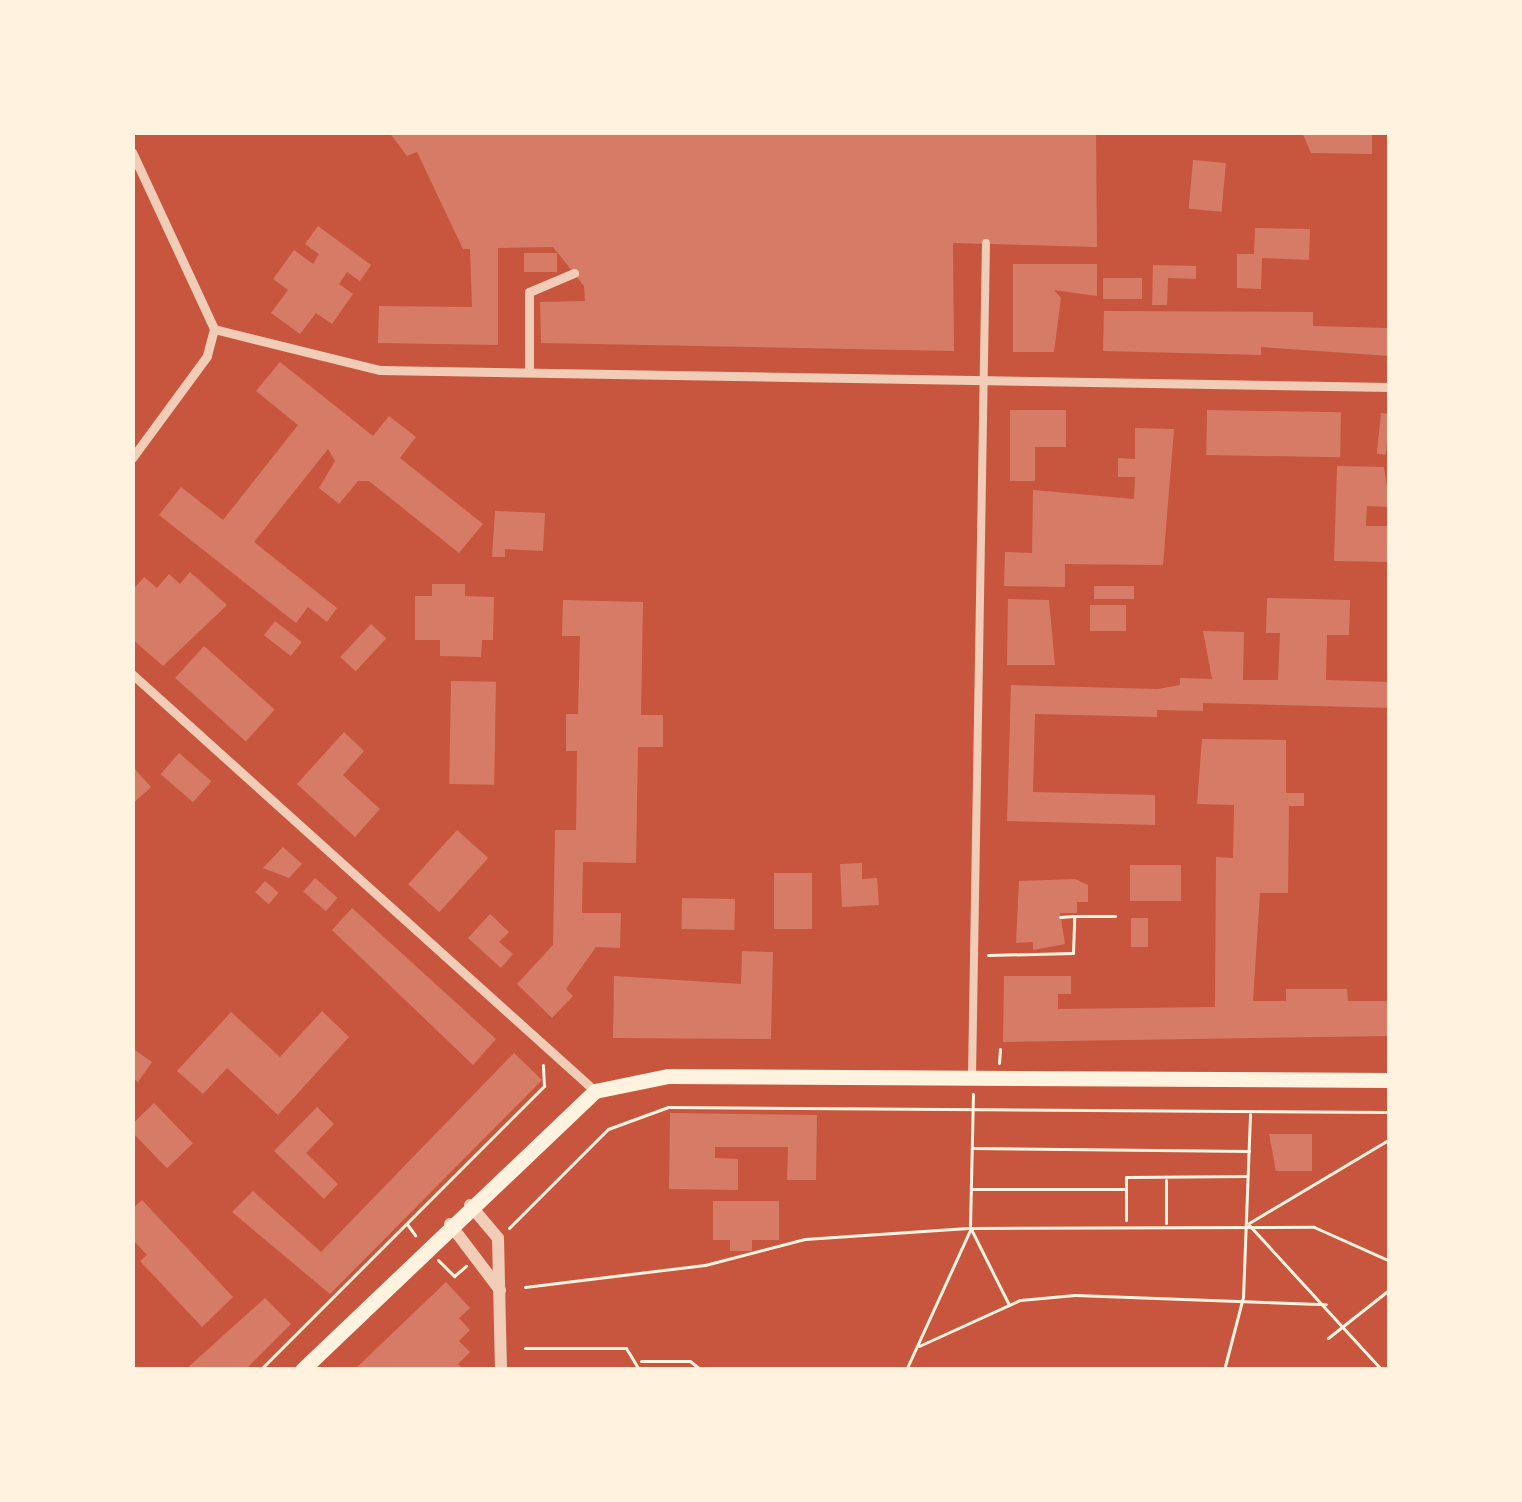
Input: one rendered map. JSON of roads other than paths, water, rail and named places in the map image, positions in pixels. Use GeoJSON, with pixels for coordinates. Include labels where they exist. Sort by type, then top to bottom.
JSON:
{"type":"FeatureCollection","features":[{"type":"Feature","properties":{"kind":"main road"},"geometry":{"type":"LineString","coordinates":[[302,1370],[470,1205],[595,1091],[668,1076],[1390,1080]]}},
{"type":"Feature","properties":{"kind":"street"},"geometry":{"type":"LineString","coordinates":[[132,152],[214,329],[207,356],[132,458]]}},
{"type":"Feature","properties":{"kind":"street"},"geometry":{"type":"LineString","coordinates":[[972,1078],[986,243]]}},
{"type":"Feature","properties":{"kind":"street"},"geometry":{"type":"LineString","coordinates":[[530,372],[529,292],[574,273]]}},
{"type":"Feature","properties":{"kind":"street"},"geometry":{"type":"LineString","coordinates":[[214,329],[353,367],[1390,387]]}},
{"type":"Feature","properties":{"kind":"street"},"geometry":{"type":"LineString","coordinates":[[132,674],[595,1091]]}},
{"type":"Feature","properties":{"kind":"street"},"geometry":{"type":"LineString","coordinates":[[470,1205],[498,1238],[501,1370]]}},
{"type":"Feature","properties":{"kind":"street"},"geometry":{"type":"LineString","coordinates":[[450,1225],[500,1291]]}}]}
